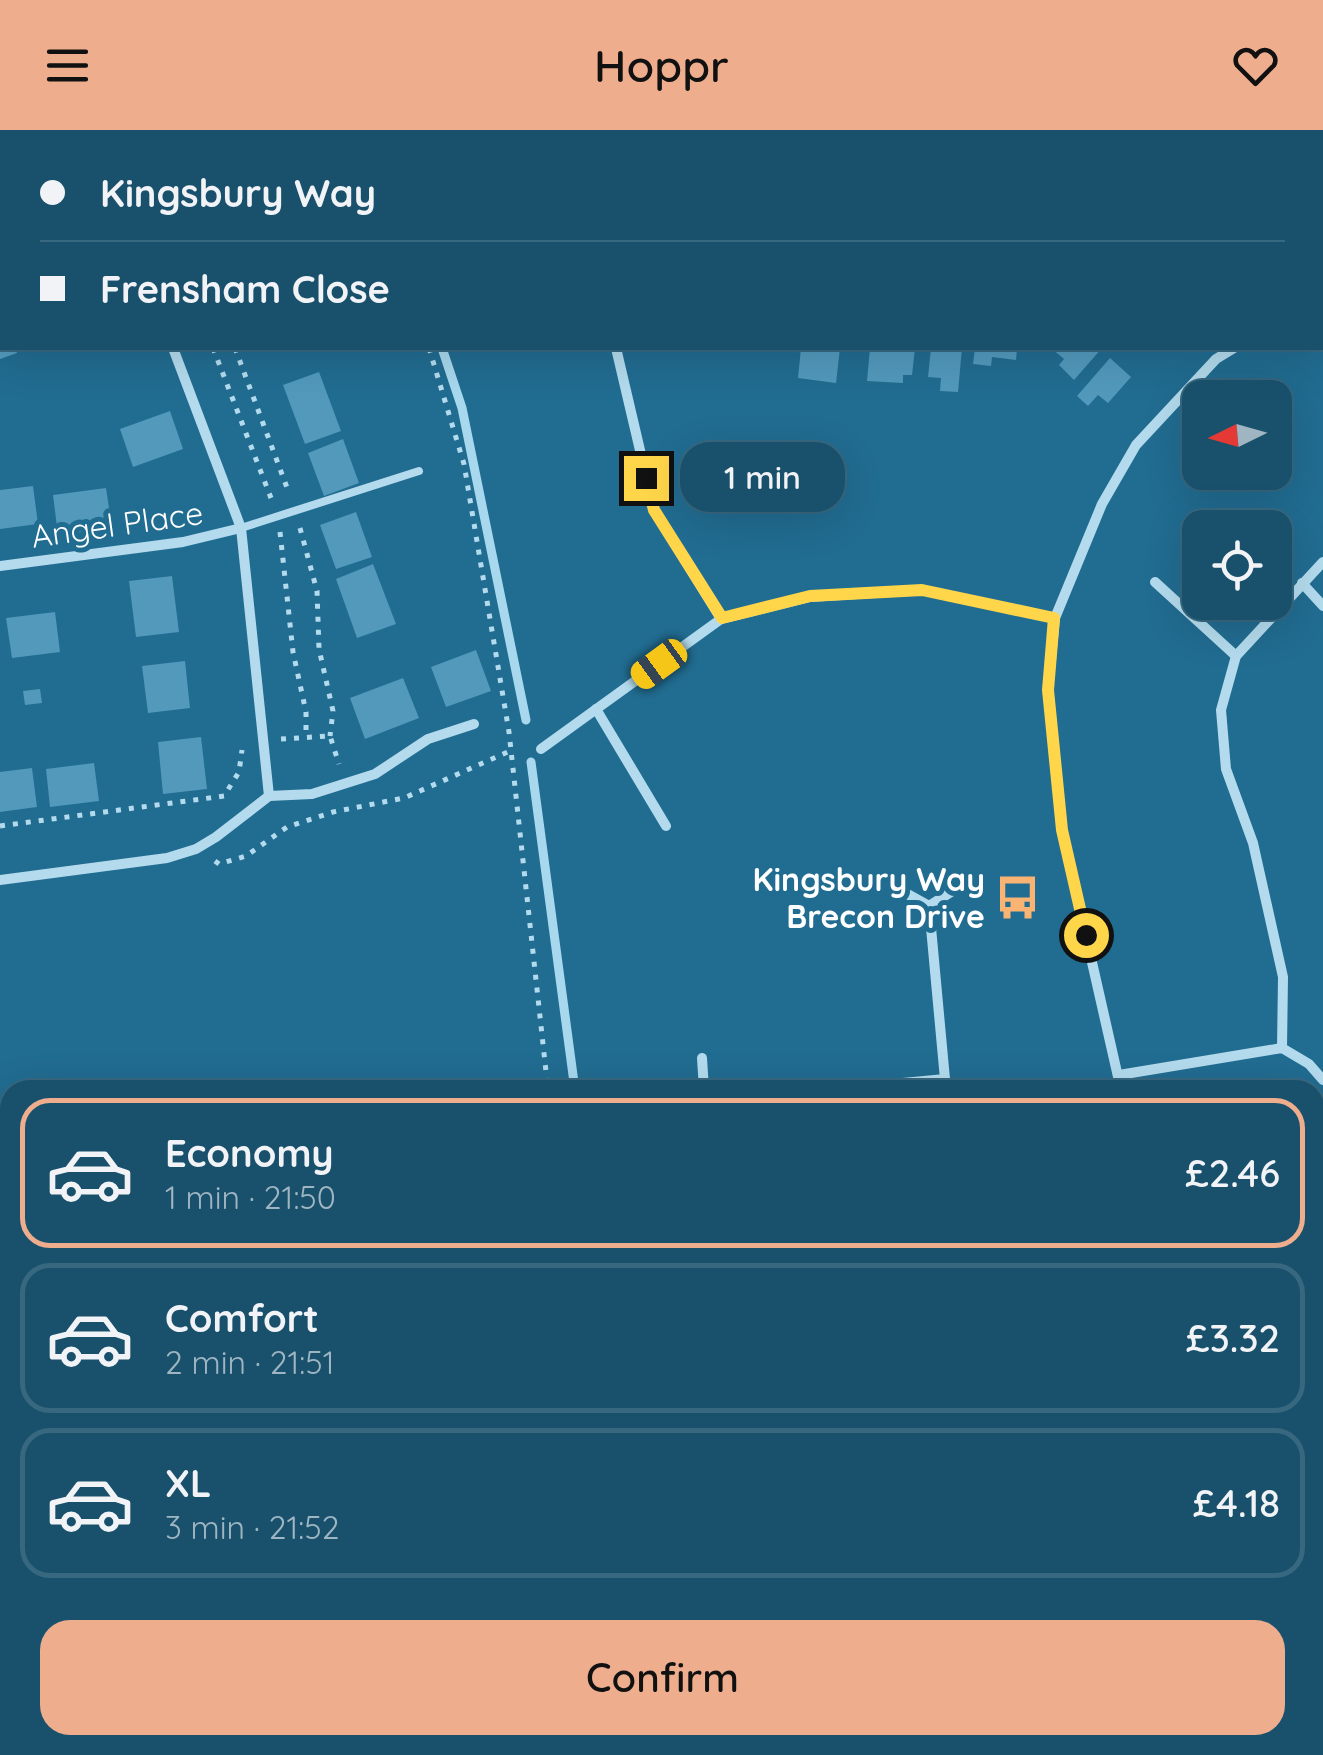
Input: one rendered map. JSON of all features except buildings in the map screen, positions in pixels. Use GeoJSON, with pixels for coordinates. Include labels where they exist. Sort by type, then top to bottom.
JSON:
{"type":"FeatureCollection","features":[{"type":"Feature","properties":{"kind":"street"},"geometry":{"type":"LineString","coordinates":[[173,350],[241,528],[269,796]]}},
{"type":"Feature","properties":{"kind":"street"},"geometry":{"type":"LineString","coordinates":[[614,350],[654,510],[722,618]]}},
{"type":"Feature","properties":{"kind":"street"},"geometry":{"type":"LineString","coordinates":[[1120,1080],[1062,830],[1048,690],[1054,618],[1102,504],[1136,445],[1216,359],[1231,350]]}},
{"type":"Feature","properties":{"kind":"street","name":"Angel Place"},"geometry":{"type":"LineString","coordinates":[[0,566],[183,542],[241,528]]}},
{"type":"Feature","properties":{"kind":"street"},"geometry":{"type":"LineString","coordinates":[[1282,1048],[1283,977],[1253,843],[1226,768],[1221,710],[1236,656],[1323,562]]}},
{"type":"Feature","properties":{"kind":"street"},"geometry":{"type":"LineString","coordinates":[[1155,582],[1236,656]]}},
{"type":"Feature","properties":{"kind":"street"},"geometry":{"type":"LineString","coordinates":[[1302,583],[1323,606]]}},
{"type":"Feature","properties":{"kind":"street"},"geometry":{"type":"LineString","coordinates":[[542,749],[722,618],[810,596],[922,590],[1054,618]]}},
{"type":"Feature","properties":{"kind":"street"},"geometry":{"type":"LineString","coordinates":[[596,709],[666,826]]}},
{"type":"Feature","properties":{"kind":"street"},"geometry":{"type":"LineString","coordinates":[[0,880],[167,858],[196,849],[269,796],[312,794],[375,774],[428,739],[474,724]]}},
{"type":"Feature","properties":{"kind":"street"},"geometry":{"type":"LineString","coordinates":[[928,906],[965,884]]}},
{"type":"Feature","properties":{"kind":"street"},"geometry":{"type":"LineString","coordinates":[[891,885],[928,906]]}},
{"type":"Feature","properties":{"kind":"street"},"geometry":{"type":"LineString","coordinates":[[928,906],[945,1080]]}},
{"type":"Feature","properties":{"kind":"street"},"geometry":{"type":"LineString","coordinates":[[1119,1075],[1282,1048],[1309,1064],[1323,1080]]}},
{"type":"Feature","properties":{"kind":"street"},"geometry":{"type":"LineString","coordinates":[[702,1058],[703,1080]]}},
{"type":"Feature","properties":{"kind":"lane"},"geometry":{"type":"LineString","coordinates":[[241,528],[419,470]]}},
{"type":"Feature","properties":{"kind":"path"},"geometry":{"type":"LineString","coordinates":[[236,350],[295,510],[317,591],[319,650],[333,711],[330,736],[353,808]]}},
{"type":"Feature","properties":{"kind":"path"},"geometry":{"type":"LineString","coordinates":[[430,350],[464,464],[511,751],[547,1080]]}},
{"type":"Feature","properties":{"kind":"path"},"geometry":{"type":"LineString","coordinates":[[0,826],[224,796],[239,772],[243,742],[330,736]]}},
{"type":"Feature","properties":{"kind":"path"},"geometry":{"type":"LineString","coordinates":[[196,849],[219,864],[246,856],[288,827],[404,798],[511,751]]}},
{"type":"Feature","properties":{"kind":"waterway"},"geometry":{"type":"LineString","coordinates":[[443,350],[462,408],[526,720]]}},
{"type":"Feature","properties":{"kind":"waterway"},"geometry":{"type":"LineString","coordinates":[[531,762],[574,1080]]}},
{"type":"Feature","properties":{"kind":"place","name":"Kingsbury Way Brecon Drive"},"geometry":{"type":"Point","coordinates":[1018,897]}},
{"type":"Feature","properties":{"kind":"route"},"geometry":{"type":"LineString","coordinates":[[646,478],[654,510],[722,618],[810,596],[922,590],[1054,618],[1048,690],[1062,830],[1086,935]]}}]}
